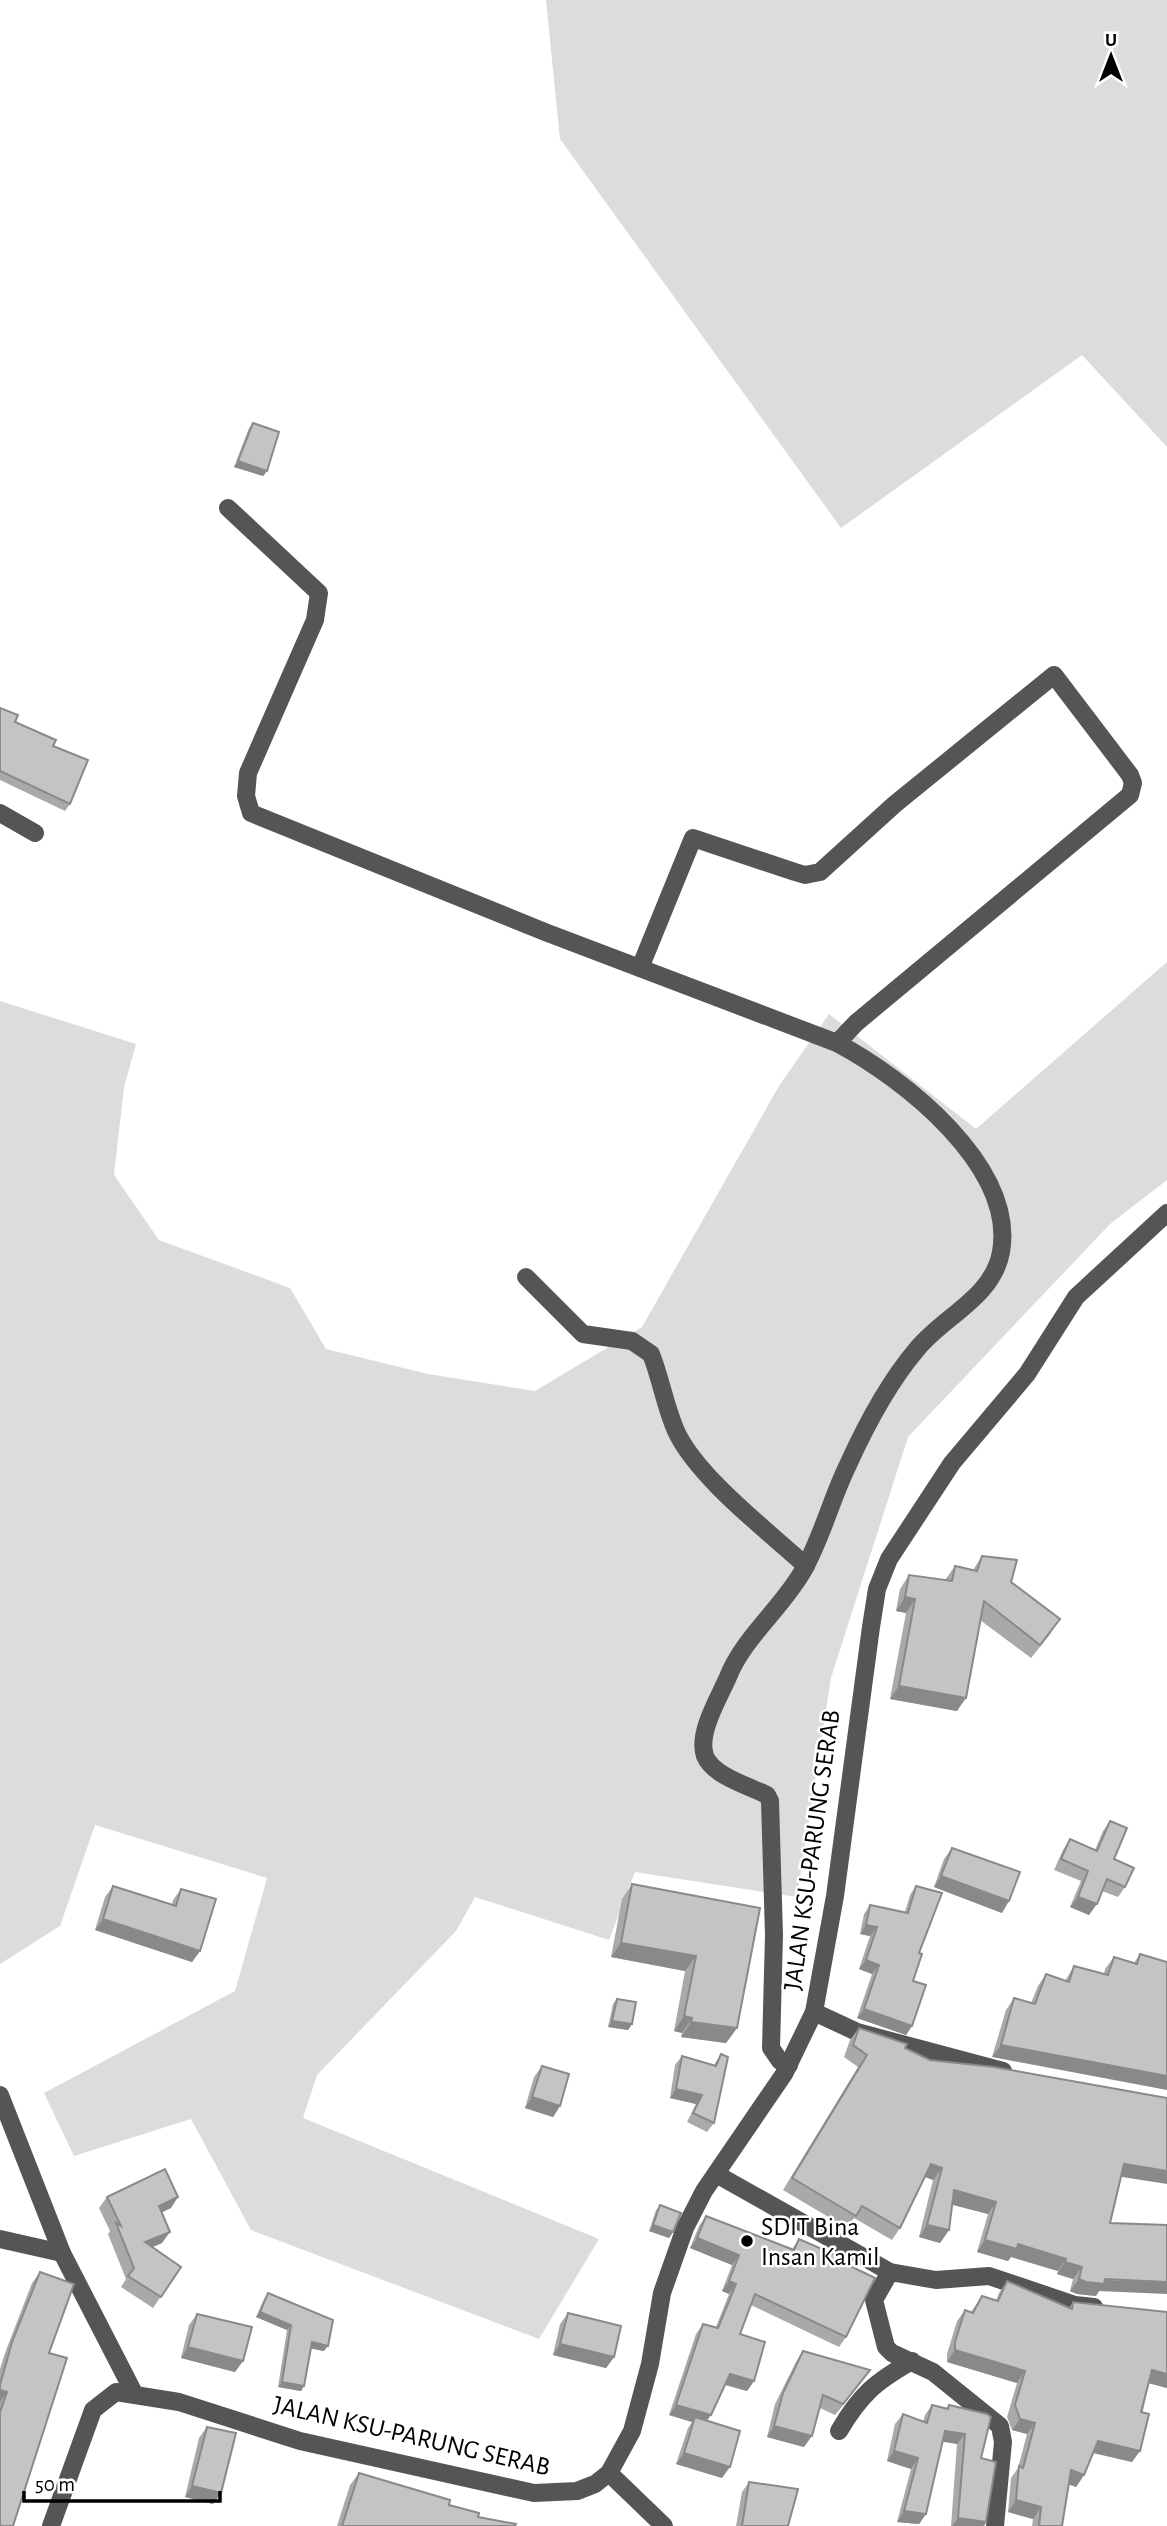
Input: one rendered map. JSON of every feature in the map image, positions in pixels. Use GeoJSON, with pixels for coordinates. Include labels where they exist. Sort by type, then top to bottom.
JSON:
{"type":"FeatureCollection","features":[{"type":"Feature","properties":{"kind":"street"},"geometry":{"type":"LineString","coordinates":[[228,508],[319,593],[315,620],[248,773],[246,796],[251,813],[640,968],[837,1043],[872,1062],[910,1089],[970,1155],[991,1186],[997,1203],[1001,1250],[989,1283],[917,1348],[884,1397],[847,1466],[806,1566],[731,1669],[703,1738],[705,1756],[712,1768],[767,1795],[770,1801],[774,1935],[771,2048],[780,2062],[789,2065]]}},
{"type":"Feature","properties":{"kind":"street"},"geometry":{"type":"LineString","coordinates":[[640,968],[693,838],[795,873],[820,872],[895,804],[1054,675],[1130,775],[1133,790],[933,962],[856,1023],[837,1043]]}},
{"type":"Feature","properties":{"kind":"street"},"geometry":{"type":"LineString","coordinates":[[0,813],[35,832]]}},
{"type":"Feature","properties":{"kind":"street","name":"JALAN KSU-PARUNG SERAB"},"geometry":{"type":"LineString","coordinates":[[51,2526],[93,2410],[116,2392],[179,2402],[300,2441],[534,2493],[577,2491],[595,2484],[609,2473],[632,2431],[650,2364],[662,2293],[671,2260],[695,2209],[716,2174],[789,2065],[814,2012],[835,1896],[870,1627],[877,1589],[889,1559],[952,1463],[1027,1374],[1076,1297],[1167,1213]]}},
{"type":"Feature","properties":{"kind":"street"},"geometry":{"type":"LineString","coordinates":[[526,1277],[583,1334],[632,1342],[651,1354],[668,1412],[685,1448],[715,1481],[806,1566]]}},
{"type":"Feature","properties":{"kind":"street"},"geometry":{"type":"LineString","coordinates":[[814,2012],[857,2032],[1025,2075]]}},
{"type":"Feature","properties":{"kind":"street"},"geometry":{"type":"LineString","coordinates":[[2,2107],[62,2253],[134,2393]]}},
{"type":"Feature","properties":{"kind":"street"},"geometry":{"type":"LineString","coordinates":[[716,2174],[890,2272],[936,2280],[989,2276],[1075,2305],[1114,2309]]}},
{"type":"Feature","properties":{"kind":"street"},"geometry":{"type":"LineString","coordinates":[[0,2239],[62,2253]]}},
{"type":"Feature","properties":{"kind":"street"},"geometry":{"type":"LineString","coordinates":[[890,2272],[874,2300],[886,2347],[892,2353],[933,2372],[1000,2426],[1003,2442],[995,2526]]}},
{"type":"Feature","properties":{"kind":"street"},"geometry":{"type":"LineString","coordinates":[[839,2431],[857,2401],[877,2380],[912,2361]]}},
{"type":"Feature","properties":{"kind":"street"},"geometry":{"type":"LineString","coordinates":[[609,2473],[664,2526]]}},
{"type":"Feature","properties":{"kind":"shaded area"},"geometry":{"type":"Polygon","coordinates":[[[546,0],[1167,0],[1167,447],[1082,355],[841,528],[560,139],[546,0]]]}},
{"type":"Feature","properties":{"kind":"shaded area"},"geometry":{"type":"Polygon","coordinates":[[[1167,962],[1167,1180],[1110,1224],[908,1437],[831,1678],[797,1897],[635,1872],[609,1940],[475,1897],[456,1931],[317,2075],[303,2118],[599,2239],[539,2339],[251,2230],[191,2119],[74,2156],[44,2093],[235,1991],[267,1878],[95,1825],[60,1926],[0,1964],[0,1001],[136,1044],[124,1087],[114,1175],[159,1240],[290,1288],[326,1349],[428,1374],[535,1391],[642,1327],[779,1086],[829,1014],[976,1129],[1167,962]]]}},
{"type":"Feature","properties":{"kind":"building"},"geometry":{"type":"Polygon","coordinates":[[[253,423],[279,432],[267,471],[238,461],[253,423]]]}},
{"type":"Feature","properties":{"kind":"building"},"geometry":{"type":"Polygon","coordinates":[[[0,708],[18,715],[15,722],[56,740],[53,746],[88,760],[70,804],[0,771],[0,708]]]}},
{"type":"Feature","properties":{"kind":"building"},"geometry":{"type":"Polygon","coordinates":[[[982,1556],[1017,1560],[1011,1582],[1060,1619],[1040,1645],[984,1601],[966,1698],[899,1686],[915,1599],[905,1597],[909,1575],[952,1581],[955,1566],[977,1571],[982,1556]]]}},
{"type":"Feature","properties":{"kind":"building"},"geometry":{"type":"Polygon","coordinates":[[[1110,1821],[1127,1828],[1114,1859],[1134,1868],[1125,1887],[1107,1879],[1097,1904],[1078,1897],[1088,1871],[1061,1859],[1070,1839],[1097,1851],[1110,1821]]]}},
{"type":"Feature","properties":{"kind":"building"},"geometry":{"type":"Polygon","coordinates":[[[952,1848],[1020,1872],[1009,1901],[941,1876],[952,1848]]]}},
{"type":"Feature","properties":{"kind":"building"},"geometry":{"type":"Polygon","coordinates":[[[632,1884],[760,1908],[737,2028],[691,2022],[692,2018],[684,2016],[696,1956],[621,1943],[632,1884]]]}},
{"type":"Feature","properties":{"kind":"building"},"geometry":{"type":"Polygon","coordinates":[[[113,1886],[176,1906],[181,1889],[216,1899],[200,1951],[103,1919],[113,1886]]]}},
{"type":"Feature","properties":{"kind":"building"},"geometry":{"type":"Polygon","coordinates":[[[916,1886],[942,1893],[919,1953],[922,1954],[913,1981],[926,1985],[912,2026],[864,2009],[879,1965],[866,1960],[877,1927],[866,1925],[870,1905],[908,1913],[916,1886]]]}},
{"type":"Feature","properties":{"kind":"building"},"geometry":{"type":"Polygon","coordinates":[[[1140,1954],[1167,1962],[1167,2076],[1001,2045],[1014,1998],[1035,2004],[1046,1974],[1069,1982],[1074,1966],[1108,1975],[1114,1957],[1137,1964],[1140,1954]]]}},
{"type":"Feature","properties":{"kind":"building"},"geometry":{"type":"Polygon","coordinates":[[[617,1999],[636,2002],[632,2024],[612,2021],[617,1999]]]}},
{"type":"Feature","properties":{"kind":"building"},"geometry":{"type":"Polygon","coordinates":[[[859,2028],[907,2044],[905,2048],[930,2060],[994,2067],[1167,2098],[1167,2171],[1124,2164],[1110,2223],[1167,2225],[1167,2282],[1105,2279],[1104,2284],[1086,2282],[1079,2279],[1082,2267],[1065,2262],[1066,2259],[1018,2244],[1017,2249],[985,2240],[996,2202],[954,2190],[949,2230],[927,2225],[942,2168],[931,2164],[900,2228],[862,2206],[856,2216],[792,2178],[867,2055],[853,2045],[859,2028]]]}},
{"type":"Feature","properties":{"kind":"building"},"geometry":{"type":"Polygon","coordinates":[[[721,2054],[728,2057],[714,2123],[693,2113],[702,2095],[676,2089],[682,2056],[716,2066],[721,2054]]]}},
{"type":"Feature","properties":{"kind":"building"},"geometry":{"type":"Polygon","coordinates":[[[542,2066],[569,2074],[560,2106],[532,2097],[542,2066]]]}},
{"type":"Feature","properties":{"kind":"building"},"geometry":{"type":"Polygon","coordinates":[[[165,2169],[178,2197],[159,2206],[170,2232],[145,2242],[181,2267],[161,2297],[128,2276],[134,2268],[116,2223],[121,2226],[107,2197],[165,2169]]]}},
{"type":"Feature","properties":{"kind":"building"},"geometry":{"type":"Polygon","coordinates":[[[660,2205],[681,2213],[673,2232],[653,2225],[660,2205]]]}},
{"type":"Feature","properties":{"kind":"building"},"geometry":{"type":"Polygon","coordinates":[[[706,2216],[794,2250],[799,2239],[840,2257],[838,2260],[875,2278],[846,2337],[755,2294],[740,2334],[765,2342],[754,2381],[730,2374],[711,2415],[676,2405],[703,2324],[718,2328],[736,2284],[729,2281],[739,2255],[697,2238],[706,2216]]]}},
{"type":"Feature","properties":{"kind":"building"},"geometry":{"type":"Polygon","coordinates":[[[40,2272],[74,2284],[49,2353],[67,2358],[13,2526],[0,2526],[0,2412],[7,2392],[0,2390],[0,2385],[12,2342],[40,2272]]]}},
{"type":"Feature","properties":{"kind":"building"},"geometry":{"type":"Polygon","coordinates":[[[1007,2281],[1072,2309],[1073,2302],[1167,2312],[1167,2374],[1152,2370],[1141,2412],[1149,2414],[1140,2451],[1098,2441],[1084,2475],[1071,2470],[1062,2526],[1039,2526],[1041,2507],[1016,2500],[1019,2466],[1023,2468],[1035,2423],[1020,2419],[1015,2405],[1025,2371],[955,2350],[965,2310],[973,2313],[982,2296],[998,2301],[1007,2281]]]}},
{"type":"Feature","properties":{"kind":"building"},"geometry":{"type":"Polygon","coordinates":[[[268,2293],[333,2320],[328,2346],[312,2342],[304,2386],[282,2382],[291,2325],[260,2312],[268,2293]]]}},
{"type":"Feature","properties":{"kind":"building"},"geometry":{"type":"Polygon","coordinates":[[[568,2313],[621,2326],[614,2357],[560,2344],[568,2313]]]}},
{"type":"Feature","properties":{"kind":"building"},"geometry":{"type":"Polygon","coordinates":[[[197,2314],[252,2327],[243,2361],[188,2347],[197,2314]]]}},
{"type":"Feature","properties":{"kind":"building"},"geometry":{"type":"Polygon","coordinates":[[[803,2351],[870,2370],[843,2404],[823,2395],[812,2436],[774,2426],[783,2393],[803,2351]]]}},
{"type":"Feature","properties":{"kind":"building"},"geometry":{"type":"Polygon","coordinates":[[[932,2405],[948,2409],[949,2405],[991,2417],[981,2458],[996,2462],[986,2522],[958,2518],[965,2434],[945,2431],[926,2514],[904,2511],[918,2458],[894,2451],[903,2414],[927,2423],[932,2405]]]}},
{"type":"Feature","properties":{"kind":"building"},"geometry":{"type":"Polygon","coordinates":[[[695,2417],[740,2431],[730,2467],[684,2453],[695,2417]]]}},
{"type":"Feature","properties":{"kind":"building"},"geometry":{"type":"Polygon","coordinates":[[[207,2427],[236,2433],[221,2493],[192,2486],[207,2427]]]}},
{"type":"Feature","properties":{"kind":"building"},"geometry":{"type":"Polygon","coordinates":[[[359,2473],[450,2500],[449,2505],[479,2513],[478,2517],[516,2524],[342,2526],[359,2473]]]}},
{"type":"Feature","properties":{"kind":"building"},"geometry":{"type":"Polygon","coordinates":[[[749,2482],[798,2489],[788,2526],[742,2526],[749,2482]]]}},
{"type":"Feature","properties":{"kind":"place","name":"SDIT Bina Insan Kamil"},"geometry":{"type":"Point","coordinates":[747,2241]}}]}
